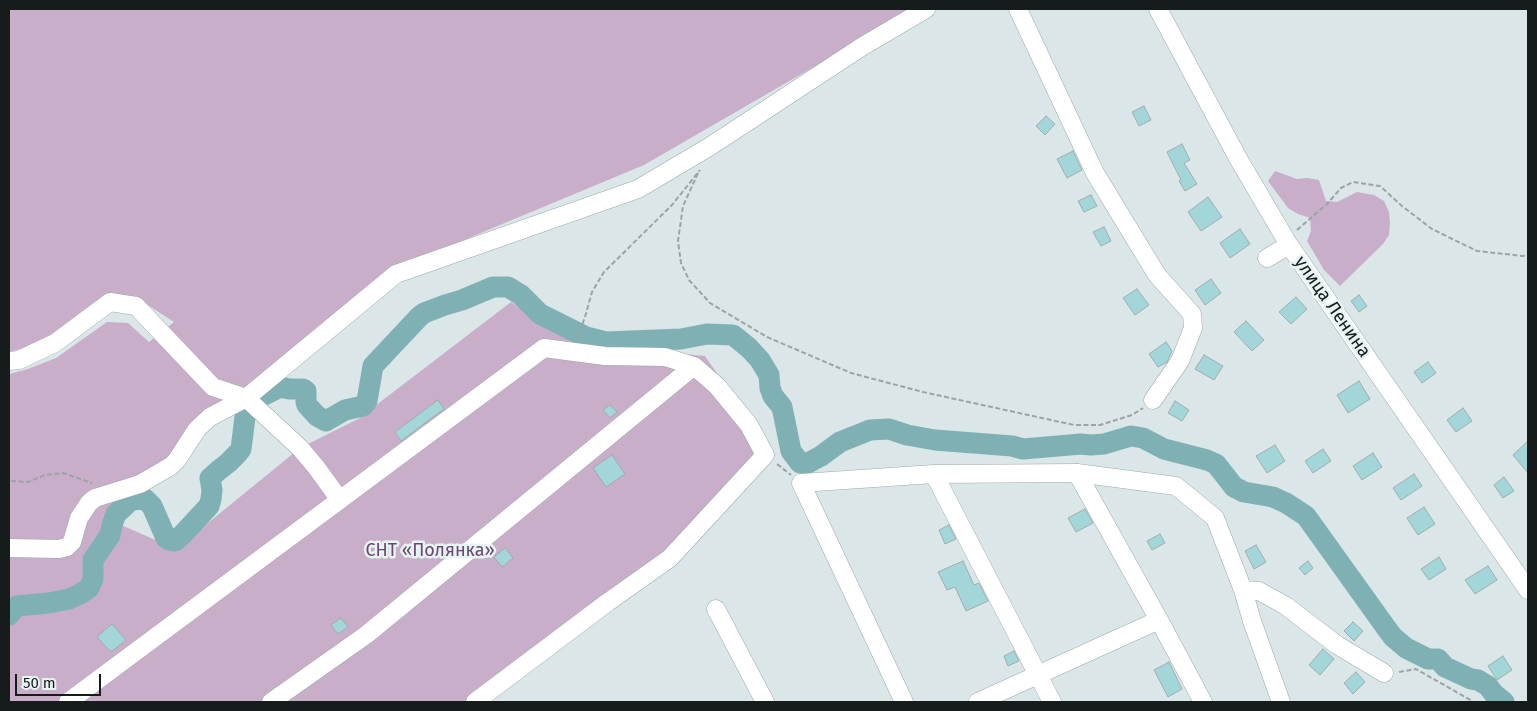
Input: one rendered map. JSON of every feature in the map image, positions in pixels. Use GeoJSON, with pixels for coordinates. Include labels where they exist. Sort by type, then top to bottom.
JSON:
{"type":"FeatureCollection","features":[{"type":"Feature","properties":{"kind":"street"},"geometry":{"type":"LineString","coordinates":[[9,548],[59,549],[67,547],[72,542],[79,518],[88,504],[95,498],[140,484],[171,466],[197,429],[210,417],[246,398],[396,274],[638,189],[709,147],[863,46],[926,9]]}},
{"type":"Feature","properties":{"kind":"street"},"geometry":{"type":"LineString","coordinates":[[1018,9],[1096,173],[1156,275],[1192,314],[1193,328],[1180,361],[1154,400]]}},
{"type":"Feature","properties":{"kind":"street","name":"улица Ленина"},"geometry":{"type":"LineString","coordinates":[[1158,9],[1239,160],[1288,244],[1525,579]]}},
{"type":"Feature","properties":{"kind":"street"},"geometry":{"type":"LineString","coordinates":[[1266,258],[1288,244]]}},
{"type":"Feature","properties":{"kind":"street"},"geometry":{"type":"LineString","coordinates":[[9,361],[19,360],[55,343],[110,302],[136,306],[213,387],[246,398],[300,448],[340,500]]}},
{"type":"Feature","properties":{"kind":"street"},"geometry":{"type":"LineString","coordinates":[[68,702],[544,348],[605,356],[665,357],[694,366],[717,386],[750,425],[765,455],[670,558],[475,702]]}},
{"type":"Feature","properties":{"kind":"street"},"geometry":{"type":"LineString","coordinates":[[270,702],[366,635],[694,366]]}},
{"type":"Feature","properties":{"kind":"street"},"geometry":{"type":"LineString","coordinates":[[904,702],[801,483],[934,474],[1077,473],[1176,486],[1215,518],[1243,590],[1281,702]]}},
{"type":"Feature","properties":{"kind":"street"},"geometry":{"type":"LineString","coordinates":[[1077,473],[1203,702]]}},
{"type":"Feature","properties":{"kind":"street"},"geometry":{"type":"LineString","coordinates":[[934,474],[1052,702]]}},
{"type":"Feature","properties":{"kind":"street"},"geometry":{"type":"LineString","coordinates":[[1243,590],[1259,591],[1286,606],[1338,645],[1384,674]]}},
{"type":"Feature","properties":{"kind":"street"},"geometry":{"type":"LineString","coordinates":[[716,609],[765,702]]}},
{"type":"Feature","properties":{"kind":"street"},"geometry":{"type":"LineString","coordinates":[[978,702],[1159,620]]}},
{"type":"Feature","properties":{"kind":"path"},"geometry":{"type":"LineString","coordinates":[[577,337],[592,292],[604,272],[672,205],[703,165]]}},
{"type":"Feature","properties":{"kind":"path"},"geometry":{"type":"LineString","coordinates":[[698,173],[683,206],[678,241],[681,263],[690,280],[710,303],[767,337],[851,373],[923,392],[1074,425],[1100,425],[1132,415],[1154,400]]}},
{"type":"Feature","properties":{"kind":"path"},"geometry":{"type":"LineString","coordinates":[[1288,244],[1292,235],[1327,204],[1341,188],[1353,182],[1380,186],[1432,229],[1477,250],[1528,255]]}},
{"type":"Feature","properties":{"kind":"path"},"geometry":{"type":"LineString","coordinates":[[765,455],[801,483]]}},
{"type":"Feature","properties":{"kind":"path"},"geometry":{"type":"LineString","coordinates":[[11,481],[28,482],[45,475],[63,473],[98,485],[107,495]]}},
{"type":"Feature","properties":{"kind":"path"},"geometry":{"type":"LineString","coordinates":[[1384,674],[1416,669],[1474,702]]}},
{"type":"Feature","properties":{"kind":"green space","name":"СНТ «Полянка»"},"geometry":{"type":"Polygon","coordinates":[[[9,9],[914,9],[644,165],[392,270],[234,398],[108,511],[119,524],[176,549],[300,448],[358,419],[511,302],[579,344],[705,356],[771,452],[672,551],[482,702],[9,702],[9,374],[56,358],[107,322],[128,323],[149,342],[174,322],[137,298],[122,295],[102,300],[60,335],[9,352],[9,9]]]}},
{"type":"Feature","properties":{"kind":"green space"},"geometry":{"type":"Polygon","coordinates":[[[1275,171],[1297,179],[1319,180],[1326,201],[1337,202],[1357,192],[1374,195],[1384,201],[1389,212],[1389,235],[1383,244],[1340,286],[1324,270],[1307,241],[1311,231],[1310,218],[1288,208],[1268,181],[1275,171]]]}},
{"type":"Feature","properties":{"kind":"building"},"geometry":{"type":"Polygon","coordinates":[[[1144,106],[1151,120],[1139,126],[1132,112],[1144,106]]]}},
{"type":"Feature","properties":{"kind":"building"},"geometry":{"type":"Polygon","coordinates":[[[1046,116],[1055,124],[1045,135],[1036,126],[1046,116]]]}},
{"type":"Feature","properties":{"kind":"building"},"geometry":{"type":"Polygon","coordinates":[[[1182,144],[1190,160],[1184,163],[1197,184],[1185,191],[1167,152],[1182,144]]]}},
{"type":"Feature","properties":{"kind":"building"},"geometry":{"type":"Polygon","coordinates":[[[1073,151],[1082,170],[1067,178],[1057,159],[1073,151]]]}},
{"type":"Feature","properties":{"kind":"building"},"geometry":{"type":"Polygon","coordinates":[[[1091,195],[1097,206],[1084,212],[1078,201],[1091,195]]]}},
{"type":"Feature","properties":{"kind":"building"},"geometry":{"type":"Polygon","coordinates":[[[1208,197],[1222,217],[1201,231],[1188,212],[1208,197]]]}},
{"type":"Feature","properties":{"kind":"building"},"geometry":{"type":"Polygon","coordinates":[[[1104,227],[1111,241],[1101,246],[1093,232],[1104,227]]]}},
{"type":"Feature","properties":{"kind":"building"},"geometry":{"type":"Polygon","coordinates":[[[1240,229],[1250,244],[1230,258],[1220,243],[1240,229]]]}},
{"type":"Feature","properties":{"kind":"building"},"geometry":{"type":"Polygon","coordinates":[[[1211,279],[1221,293],[1205,305],[1195,290],[1211,279]]]}},
{"type":"Feature","properties":{"kind":"building"},"geometry":{"type":"Polygon","coordinates":[[[1137,289],[1149,305],[1135,315],[1123,298],[1137,289]]]}},
{"type":"Feature","properties":{"kind":"building"},"geometry":{"type":"Polygon","coordinates":[[[1359,295],[1367,306],[1359,312],[1351,301],[1359,295]]]}},
{"type":"Feature","properties":{"kind":"building"},"geometry":{"type":"Polygon","coordinates":[[[1296,297],[1307,309],[1291,324],[1279,312],[1296,297]]]}},
{"type":"Feature","properties":{"kind":"building"},"geometry":{"type":"Polygon","coordinates":[[[1246,321],[1264,340],[1252,351],[1234,332],[1246,321]]]}},
{"type":"Feature","properties":{"kind":"building"},"geometry":{"type":"Polygon","coordinates":[[[1166,342],[1172,351],[1167,362],[1158,367],[1149,354],[1166,342]]]}},
{"type":"Feature","properties":{"kind":"building"},"geometry":{"type":"Polygon","coordinates":[[[1204,355],[1223,366],[1214,380],[1195,369],[1204,355]]]}},
{"type":"Feature","properties":{"kind":"building"},"geometry":{"type":"Polygon","coordinates":[[[1428,362],[1436,373],[1422,383],[1414,372],[1428,362]]]}},
{"type":"Feature","properties":{"kind":"building"},"geometry":{"type":"Polygon","coordinates":[[[1359,381],[1370,399],[1348,413],[1337,395],[1359,381]]]}},
{"type":"Feature","properties":{"kind":"building"},"geometry":{"type":"Polygon","coordinates":[[[438,400],[444,409],[401,441],[395,432],[438,400]]]}},
{"type":"Feature","properties":{"kind":"building"},"geometry":{"type":"Polygon","coordinates":[[[1175,401],[1189,410],[1182,421],[1168,413],[1175,401]]]}},
{"type":"Feature","properties":{"kind":"building"},"geometry":{"type":"Polygon","coordinates":[[[610,405],[617,412],[610,418],[603,410],[610,405]]]}},
{"type":"Feature","properties":{"kind":"building"},"geometry":{"type":"Polygon","coordinates":[[[1463,408],[1472,421],[1456,432],[1447,420],[1463,408]]]}},
{"type":"Feature","properties":{"kind":"building"},"geometry":{"type":"Polygon","coordinates":[[[1528,441],[1528,473],[1513,455],[1528,441]]]}},
{"type":"Feature","properties":{"kind":"building"},"geometry":{"type":"Polygon","coordinates":[[[1275,445],[1285,461],[1267,473],[1256,456],[1275,445]]]}},
{"type":"Feature","properties":{"kind":"building"},"geometry":{"type":"Polygon","coordinates":[[[1323,449],[1331,461],[1313,473],[1305,461],[1323,449]]]}},
{"type":"Feature","properties":{"kind":"building"},"geometry":{"type":"Polygon","coordinates":[[[1373,453],[1382,467],[1362,480],[1353,466],[1373,453]]]}},
{"type":"Feature","properties":{"kind":"building"},"geometry":{"type":"Polygon","coordinates":[[[612,455],[625,474],[606,487],[593,468],[612,455]]]}},
{"type":"Feature","properties":{"kind":"building"},"geometry":{"type":"Polygon","coordinates":[[[1414,474],[1422,486],[1401,500],[1393,488],[1414,474]]]}},
{"type":"Feature","properties":{"kind":"building"},"geometry":{"type":"Polygon","coordinates":[[[1504,477],[1514,491],[1503,498],[1494,485],[1504,477]]]}},
{"type":"Feature","properties":{"kind":"building"},"geometry":{"type":"Polygon","coordinates":[[[1424,507],[1435,524],[1418,535],[1407,518],[1424,507]]]}},
{"type":"Feature","properties":{"kind":"building"},"geometry":{"type":"Polygon","coordinates":[[[1085,509],[1093,523],[1076,532],[1068,518],[1085,509]]]}},
{"type":"Feature","properties":{"kind":"building"},"geometry":{"type":"Polygon","coordinates":[[[949,525],[956,539],[945,544],[939,530],[949,525]]]}},
{"type":"Feature","properties":{"kind":"building"},"geometry":{"type":"Polygon","coordinates":[[[1160,534],[1165,543],[1152,550],[1147,541],[1160,534]]]}},
{"type":"Feature","properties":{"kind":"building"},"geometry":{"type":"Polygon","coordinates":[[[1256,545],[1266,562],[1254,569],[1245,551],[1256,545]]]}},
{"type":"Feature","properties":{"kind":"building"},"geometry":{"type":"Polygon","coordinates":[[[505,548],[513,558],[502,567],[494,557],[505,548]]]}},
{"type":"Feature","properties":{"kind":"building"},"geometry":{"type":"Polygon","coordinates":[[[1439,557],[1446,569],[1429,580],[1421,569],[1439,557]]]}},
{"type":"Feature","properties":{"kind":"building"},"geometry":{"type":"Polygon","coordinates":[[[963,561],[974,585],[979,583],[988,601],[966,611],[955,587],[947,590],[938,572],[963,561]]]}},
{"type":"Feature","properties":{"kind":"building"},"geometry":{"type":"Polygon","coordinates":[[[1308,561],[1313,568],[1305,575],[1299,568],[1308,561]]]}},
{"type":"Feature","properties":{"kind":"building"},"geometry":{"type":"Polygon","coordinates":[[[1488,566],[1497,580],[1475,594],[1465,580],[1488,566]]]}},
{"type":"Feature","properties":{"kind":"building"},"geometry":{"type":"Polygon","coordinates":[[[341,618],[348,627],[338,634],[331,625],[341,618]]]}},
{"type":"Feature","properties":{"kind":"building"},"geometry":{"type":"Polygon","coordinates":[[[1353,622],[1363,631],[1354,641],[1344,631],[1353,622]]]}},
{"type":"Feature","properties":{"kind":"building"},"geometry":{"type":"Polygon","coordinates":[[[112,624],[126,640],[111,652],[97,637],[112,624]]]}},
{"type":"Feature","properties":{"kind":"building"},"geometry":{"type":"Polygon","coordinates":[[[1323,649],[1334,659],[1320,675],[1309,665],[1323,649]]]}},
{"type":"Feature","properties":{"kind":"building"},"geometry":{"type":"Polygon","coordinates":[[[1014,651],[1019,661],[1008,666],[1004,656],[1014,651]]]}},
{"type":"Feature","properties":{"kind":"building"},"geometry":{"type":"Polygon","coordinates":[[[1503,656],[1512,670],[1497,680],[1488,666],[1503,656]]]}},
{"type":"Feature","properties":{"kind":"building"},"geometry":{"type":"Polygon","coordinates":[[[1169,662],[1182,689],[1168,697],[1154,670],[1169,662]]]}},
{"type":"Feature","properties":{"kind":"building"},"geometry":{"type":"Polygon","coordinates":[[[1356,672],[1365,682],[1353,694],[1344,683],[1356,672]]]}},
{"type":"Feature","properties":{"kind":"waterway"},"geometry":{"type":"LineString","coordinates":[[256,401],[280,387],[303,389],[306,391],[307,405],[317,416],[326,421],[345,410],[363,406],[367,401],[373,366],[419,317],[424,313],[493,287],[508,287],[521,295],[540,314],[586,337],[606,342],[681,339],[707,334],[733,335],[760,360],[769,375],[773,396],[782,407],[791,451],[800,463],[806,464],[840,442],[870,430],[889,429],[907,435],[935,440],[1012,446],[1023,449],[1104,444],[1131,436],[1143,438],[1164,449],[1216,464],[1234,487],[1244,492],[1273,497],[1306,516],[1393,637],[1406,648],[1428,659],[1438,659],[1445,667],[1471,679],[1478,680],[1488,686],[1504,702]]}},
{"type":"Feature","properties":{"kind":"waterway"},"geometry":{"type":"LineString","coordinates":[[9,615],[17,606],[69,599],[89,588],[93,579],[93,560],[110,535],[116,514],[131,500],[145,499],[152,506],[166,538],[175,541],[182,535],[209,506],[212,490],[210,478],[241,449],[245,417],[250,408]]}}]}
